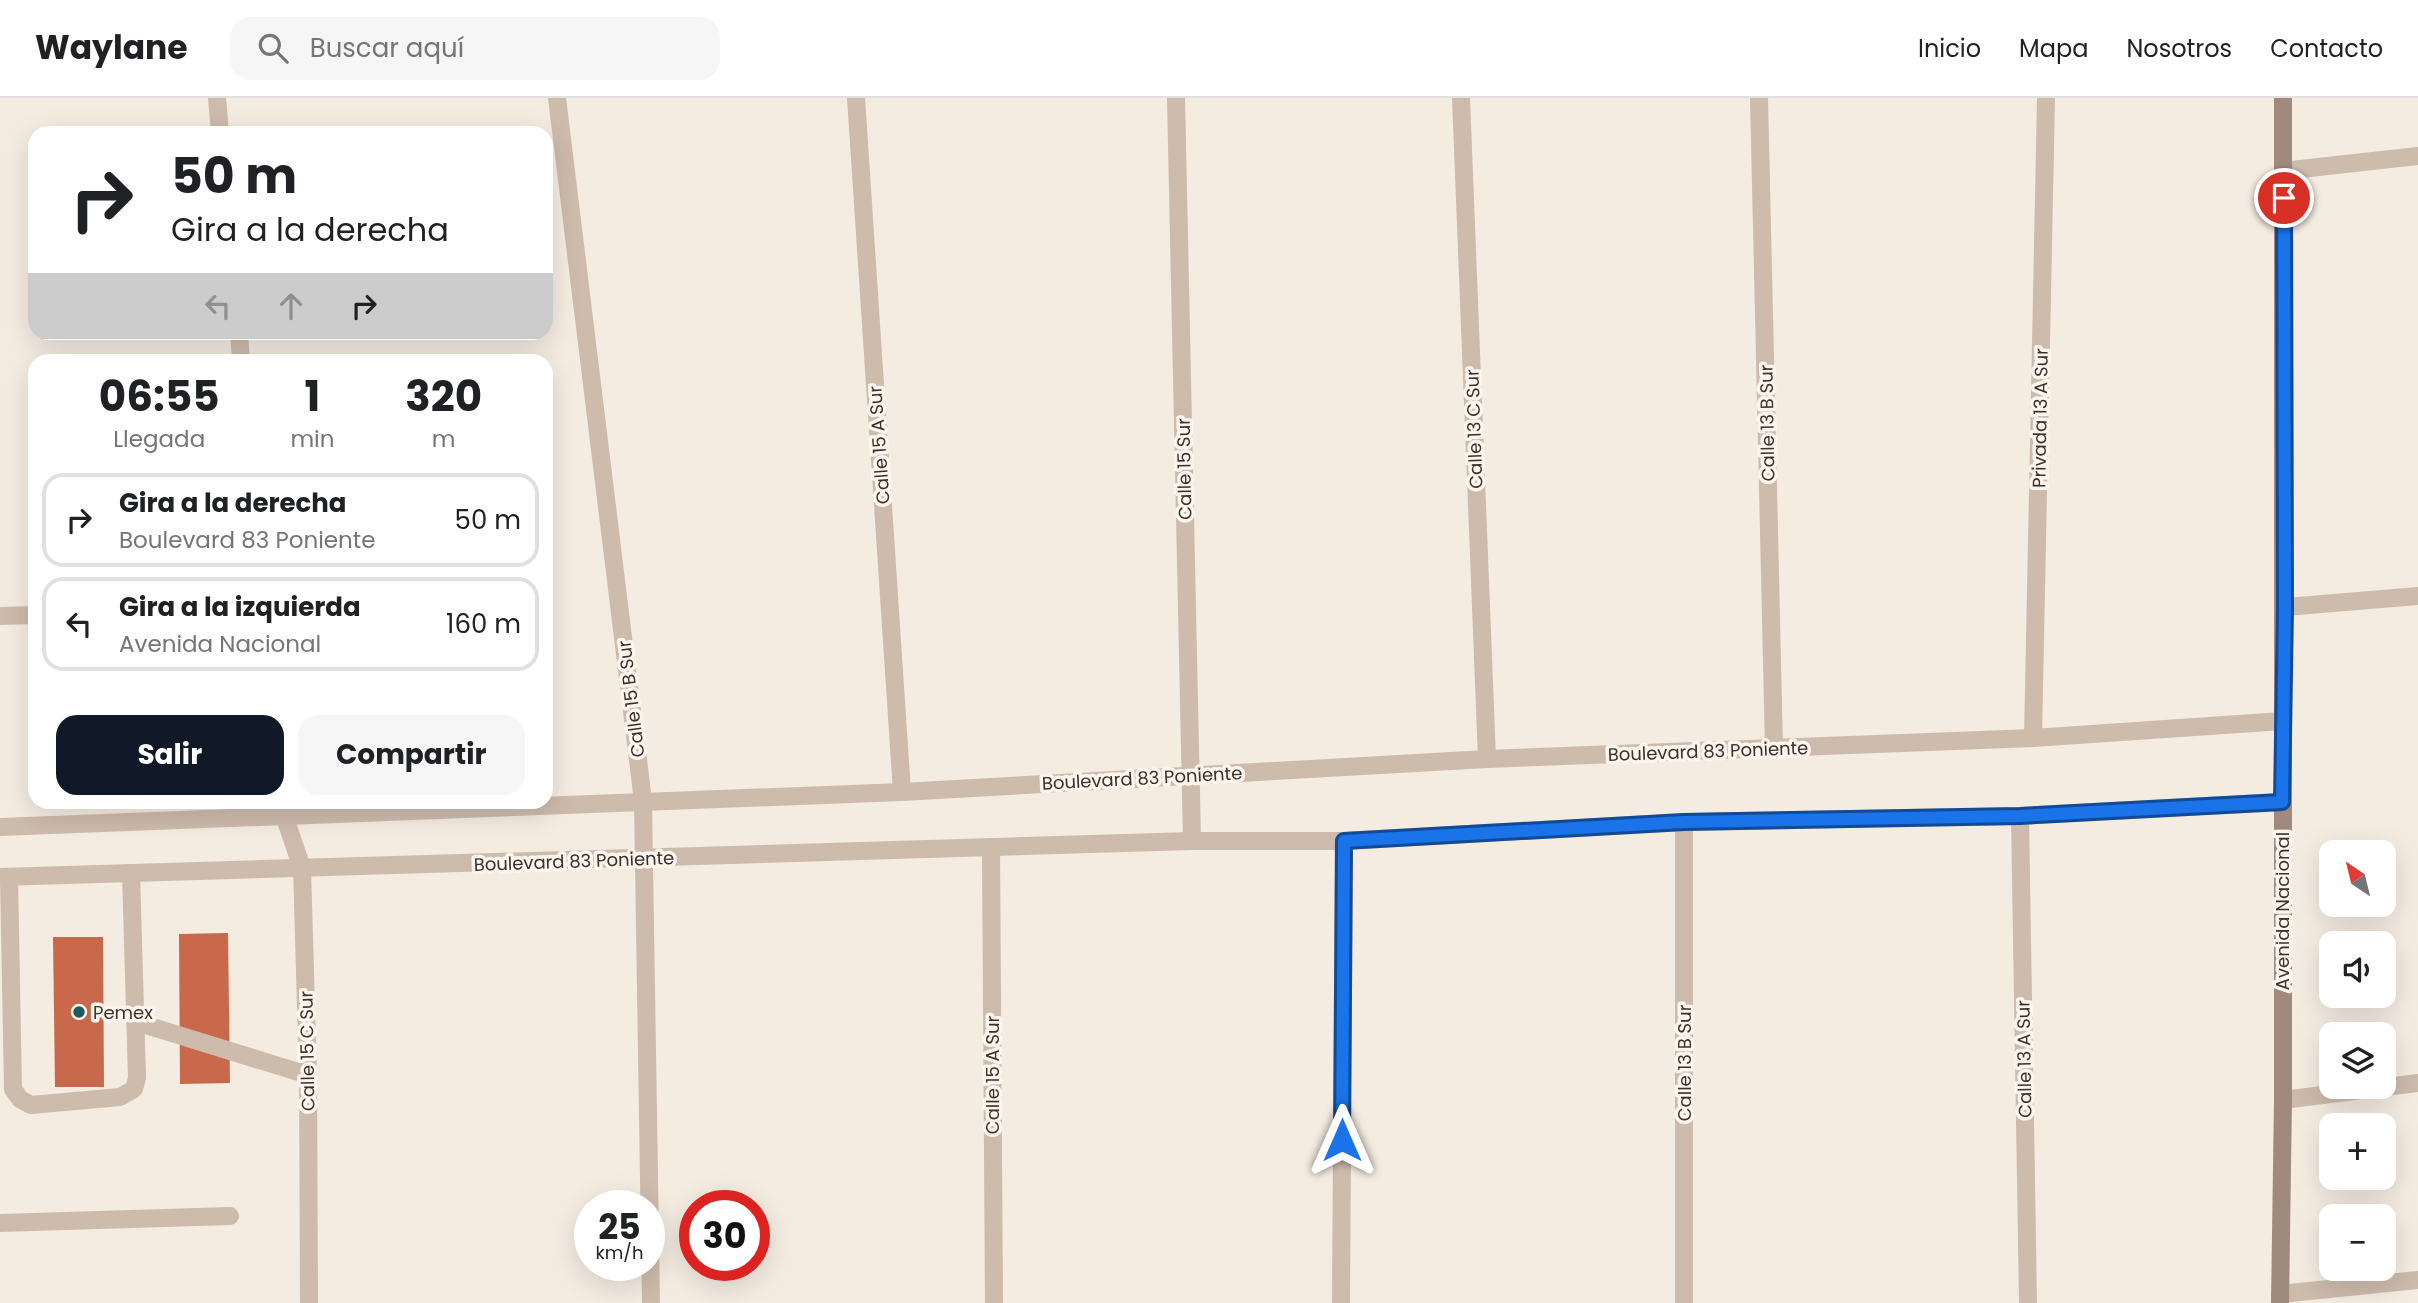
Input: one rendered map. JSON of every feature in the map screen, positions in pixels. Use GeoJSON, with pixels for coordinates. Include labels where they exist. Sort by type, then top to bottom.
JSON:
{"type":"FeatureCollection","features":[{"type":"Feature","properties":{"kind":"main road","name":"Avenida Nacional"},"geometry":{"type":"LineString","coordinates":[[2280,1298],[2284,1100],[2283,98]]}},
{"type":"Feature","properties":{"kind":"street"},"geometry":{"type":"LineString","coordinates":[[217,98],[219,126]]}},
{"type":"Feature","properties":{"kind":"street","name":"Calle 15 B Sur"},"geometry":{"type":"LineString","coordinates":[[557,98],[643,801],[651,1303]]}},
{"type":"Feature","properties":{"kind":"street","name":"Calle 15 A Sur"},"geometry":{"type":"LineString","coordinates":[[856,98],[902,792]]}},
{"type":"Feature","properties":{"kind":"street","name":"Calle 15 Sur"},"geometry":{"type":"LineString","coordinates":[[1176,98],[1192,841]]}},
{"type":"Feature","properties":{"kind":"street","name":"Calle 13 C Sur"},"geometry":{"type":"LineString","coordinates":[[1461,98],[1487,759]]}},
{"type":"Feature","properties":{"kind":"street","name":"Calle 13 B Sur"},"geometry":{"type":"LineString","coordinates":[[1759,98],[1774,748]]}},
{"type":"Feature","properties":{"kind":"street","name":"Privada 13 A Sur"},"geometry":{"type":"LineString","coordinates":[[2033,738],[2046,98]]}},
{"type":"Feature","properties":{"kind":"street"},"geometry":{"type":"LineString","coordinates":[[2283,171],[2418,156]]}},
{"type":"Feature","properties":{"kind":"street"},"geometry":{"type":"LineString","coordinates":[[2285,607],[2418,596]]}},
{"type":"Feature","properties":{"kind":"street"},"geometry":{"type":"LineString","coordinates":[[0,616],[28,615]]}},
{"type":"Feature","properties":{"kind":"street","name":"Boulevard 83 Poniente"},"geometry":{"type":"LineString","coordinates":[[553,803],[902,792],[1487,759],[2033,738],[2283,721]]}},
{"type":"Feature","properties":{"kind":"street","name":"Boulevard 83 Poniente"},"geometry":{"type":"LineString","coordinates":[[5,877],[1192,841],[1344,841],[1684,822],[2020,816],[2282,802]]}},
{"type":"Feature","properties":{"kind":"street","name":"Boulevard 83 Poniente"},"geometry":{"type":"LineString","coordinates":[[0,827],[268,809]]}},
{"type":"Feature","properties":{"kind":"street","name":"Calle 15 C Sur"},"geometry":{"type":"LineString","coordinates":[[283,809],[302,868],[308,1075],[309,1303]]}},
{"type":"Feature","properties":{"kind":"street","name":"Calle 13 A Sur"},"geometry":{"type":"LineString","coordinates":[[2020,816],[2028,1303]]}},
{"type":"Feature","properties":{"kind":"street","name":"Calle 13 B Sur"},"geometry":{"type":"LineString","coordinates":[[1684,822],[1684,1303]]}},
{"type":"Feature","properties":{"kind":"street"},"geometry":{"type":"LineString","coordinates":[[1341,1303],[1344,841]]}},
{"type":"Feature","properties":{"kind":"street","name":"Calle 15 A Sur"},"geometry":{"type":"LineString","coordinates":[[991,847],[994,1303]]}},
{"type":"Feature","properties":{"kind":"street"},"geometry":{"type":"LineString","coordinates":[[5,877],[6,1024],[13,1089],[20,1099],[32,1105],[120,1097],[134,1089],[137,1078],[131,873]]}},
{"type":"Feature","properties":{"kind":"street"},"geometry":{"type":"LineString","coordinates":[[136,1023],[308,1075]]}},
{"type":"Feature","properties":{"kind":"street"},"geometry":{"type":"LineString","coordinates":[[2284,1100],[2418,1083]]}},
{"type":"Feature","properties":{"kind":"street"},"geometry":{"type":"LineString","coordinates":[[0,1223],[230,1216]]}},
{"type":"Feature","properties":{"kind":"street"},"geometry":{"type":"LineString","coordinates":[[2280,1298],[2418,1280]]}},
{"type":"Feature","properties":{"kind":"building","name":"Pemex"},"geometry":{"type":"Polygon","coordinates":[[[228,933],[230,1083],[180,1084],[179,934],[228,933]]]}},
{"type":"Feature","properties":{"kind":"building","name":"Pemex"},"geometry":{"type":"Polygon","coordinates":[[[53,937],[103,937],[104,1087],[55,1087],[53,937]]]}},
{"type":"Feature","properties":{"kind":"place","name":"Pemex"},"geometry":{"type":"Point","coordinates":[79,1012]}},
{"type":"Feature","properties":{"kind":"route"},"geometry":{"type":"LineString","coordinates":[[1342,1140],[1344,841],[1684,822],[2020,816],[2282,802],[2285,607],[2284,198]]}}]}
